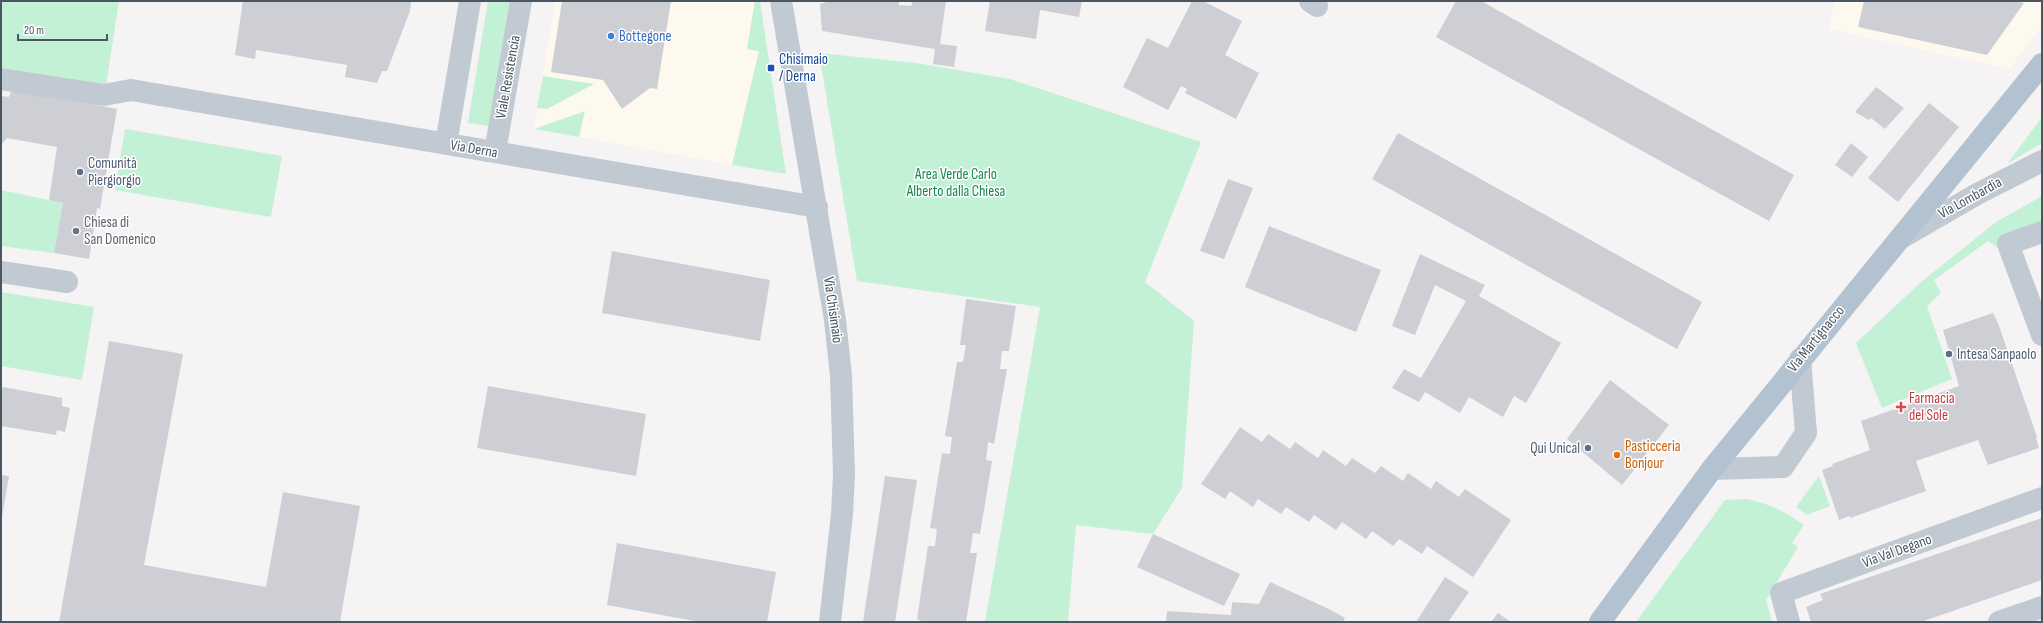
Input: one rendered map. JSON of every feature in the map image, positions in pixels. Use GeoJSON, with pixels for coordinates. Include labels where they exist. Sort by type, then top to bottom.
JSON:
{"type":"FeatureCollection","features":[{"type":"Feature","properties":{"kind":"main road","name":"Via Martignacco"},"geometry":{"type":"LineString","coordinates":[[1600,622],[1712,469],[1800,359],[2042,64]]}},
{"type":"Feature","properties":{"kind":"street"},"geometry":{"type":"LineString","coordinates":[[446,144],[470,1]]}},
{"type":"Feature","properties":{"kind":"street","name":"Viale Resistencia"},"geometry":{"type":"LineString","coordinates":[[496,152],[521,1]]}},
{"type":"Feature","properties":{"kind":"street","name":"Via Chisimaio"},"geometry":{"type":"LineString","coordinates":[[781,1],[835,320],[843,425],[842,514],[830,622]]}},
{"type":"Feature","properties":{"kind":"street","name":"Via Derna"},"geometry":{"type":"LineString","coordinates":[[1,79],[104,95],[132,90],[817,207]]}},
{"type":"Feature","properties":{"kind":"street","name":"Via Lombardia"},"geometry":{"type":"LineString","coordinates":[[1900,238],[1978,193],[2042,161]]}},
{"type":"Feature","properties":{"kind":"street"},"geometry":{"type":"LineString","coordinates":[[2042,232],[2008,244],[2042,335]]}},
{"type":"Feature","properties":{"kind":"street"},"geometry":{"type":"LineString","coordinates":[[1,272],[67,282]]}},
{"type":"Feature","properties":{"kind":"street"},"geometry":{"type":"LineString","coordinates":[[1712,469],[1783,467],[1806,433],[1800,359]]}},
{"type":"Feature","properties":{"kind":"street","name":"Via Val Degano"},"geometry":{"type":"LineString","coordinates":[[1789,622],[1780,592],[2042,498]]}},
{"type":"Feature","properties":{"kind":"street"},"geometry":{"type":"LineString","coordinates":[[1999,622],[2042,607]]}},
{"type":"Feature","properties":{"kind":"shaded area"},"geometry":{"type":"Polygon","coordinates":[[[555,1],[755,1],[747,49],[759,51],[732,165],[534,129],[555,1]]]}},
{"type":"Feature","properties":{"kind":"shaded area"},"geometry":{"type":"Polygon","coordinates":[[[1835,1],[2042,1],[2042,26],[2009,69],[1829,29],[1835,1]]]}},
{"type":"Feature","properties":{"kind":"green space"},"geometry":{"type":"Polygon","coordinates":[[[1,1],[119,1],[106,86],[1,70],[1,1]]]}},
{"type":"Feature","properties":{"kind":"green space"},"geometry":{"type":"Polygon","coordinates":[[[488,1],[515,1],[494,127],[468,123],[488,1]]]}},
{"type":"Feature","properties":{"kind":"green space"},"geometry":{"type":"Polygon","coordinates":[[[755,1],[760,1],[786,174],[732,165],[759,51],[747,49],[755,1]]]}},
{"type":"Feature","properties":{"kind":"green space","name":"Area Verde Carlo Alberto dalla Chiesa"},"geometry":{"type":"Polygon","coordinates":[[[819,53],[916,63],[1010,79],[1201,142],[1145,282],[1194,321],[1182,488],[1153,534],[1076,525],[1068,622],[985,622],[1040,307],[857,281],[819,53]]]}},
{"type":"Feature","properties":{"kind":"green space"},"geometry":{"type":"Polygon","coordinates":[[[543,76],[594,84],[547,109],[537,108],[543,76]]]}},
{"type":"Feature","properties":{"kind":"green space"},"geometry":{"type":"Polygon","coordinates":[[[585,111],[579,137],[534,129],[585,111]]]}},
{"type":"Feature","properties":{"kind":"green space"},"geometry":{"type":"Polygon","coordinates":[[[2042,117],[2042,143],[2007,164],[2042,117]]]}},
{"type":"Feature","properties":{"kind":"green space"},"geometry":{"type":"Polygon","coordinates":[[[125,129],[282,156],[271,217],[115,190],[125,129]]]}},
{"type":"Feature","properties":{"kind":"green space"},"geometry":{"type":"Polygon","coordinates":[[[1,190],[63,203],[54,253],[1,246],[1,190]]]}},
{"type":"Feature","properties":{"kind":"green space"},"geometry":{"type":"Polygon","coordinates":[[[2042,196],[2042,221],[2003,235],[2000,250],[1988,241],[1934,280],[1941,293],[1927,306],[1952,379],[1882,408],[1856,343],[1920,283],[1996,222],[2042,196]]]}},
{"type":"Feature","properties":{"kind":"green space"},"geometry":{"type":"Polygon","coordinates":[[[1,292],[94,307],[82,380],[1,366],[1,292]]]}},
{"type":"Feature","properties":{"kind":"green space"},"geometry":{"type":"Polygon","coordinates":[[[1819,476],[1830,506],[1807,515],[1796,507],[1819,476]]]}},
{"type":"Feature","properties":{"kind":"green space"},"geometry":{"type":"Polygon","coordinates":[[[1747,499],[1763,503],[1777,509],[1804,525],[1792,543],[1798,547],[1766,600],[1772,622],[1636,622],[1725,500],[1747,499]]]}},
{"type":"Feature","properties":{"kind":"building"},"geometry":{"type":"Polygon","coordinates":[[[243,1],[411,1],[410,11],[387,71],[382,71],[377,83],[345,77],[347,65],[256,50],[255,59],[235,55],[243,1]]]}},
{"type":"Feature","properties":{"kind":"building","name":"Bottegone"},"geometry":{"type":"Polygon","coordinates":[[[562,1],[671,1],[657,89],[650,88],[622,109],[603,80],[551,72],[562,1]]]}},
{"type":"Feature","properties":{"kind":"building"},"geometry":{"type":"Polygon","coordinates":[[[830,1],[899,1],[899,5],[911,6],[913,1],[946,1],[940,44],[957,46],[954,67],[933,64],[935,49],[822,31],[820,4],[830,1]]]}},
{"type":"Feature","properties":{"kind":"building"},"geometry":{"type":"Polygon","coordinates":[[[990,1],[1082,1],[1079,17],[1040,10],[1036,39],[985,31],[990,1]]]}},
{"type":"Feature","properties":{"kind":"building"},"geometry":{"type":"Polygon","coordinates":[[[1192,1],[1203,1],[1242,21],[1225,55],[1259,73],[1236,119],[1185,93],[1187,89],[1181,86],[1168,110],[1123,87],[1147,38],[1168,48],[1192,1]]]}},
{"type":"Feature","properties":{"kind":"building"},"geometry":{"type":"Polygon","coordinates":[[[1456,1],[1481,1],[1794,175],[1769,221],[1436,37],[1456,1]]]}},
{"type":"Feature","properties":{"kind":"building"},"geometry":{"type":"Polygon","coordinates":[[[1864,1],[2014,1],[2024,3],[1987,55],[1858,27],[1864,1]]]}},
{"type":"Feature","properties":{"kind":"building"},"geometry":{"type":"Polygon","coordinates":[[[1876,87],[1904,108],[1885,129],[1871,118],[1869,120],[1855,112],[1876,87]]]}},
{"type":"Feature","properties":{"kind":"building","name":"Comunità Piergiorgio"},"geometry":{"type":"Polygon","coordinates":[[[12,89],[117,109],[100,209],[97,208],[89,259],[54,253],[63,203],[49,200],[57,147],[7,138],[1,145],[1,96],[9,97],[12,89]]]}},
{"type":"Feature","properties":{"kind":"building"},"geometry":{"type":"Polygon","coordinates":[[[1929,103],[1959,127],[1898,202],[1868,178],[1929,103]]]}},
{"type":"Feature","properties":{"kind":"building"},"geometry":{"type":"Polygon","coordinates":[[[1398,133],[1702,302],[1677,349],[1372,179],[1398,133]]]}},
{"type":"Feature","properties":{"kind":"building"},"geometry":{"type":"Polygon","coordinates":[[[1851,143],[1868,157],[1852,177],[1835,165],[1851,143]]]}},
{"type":"Feature","properties":{"kind":"building"},"geometry":{"type":"Polygon","coordinates":[[[1228,179],[1253,188],[1224,259],[1200,251],[1228,179]]]}},
{"type":"Feature","properties":{"kind":"building"},"geometry":{"type":"Polygon","coordinates":[[[1269,226],[1381,270],[1356,332],[1245,287],[1269,226]]]}},
{"type":"Feature","properties":{"kind":"building"},"geometry":{"type":"Polygon","coordinates":[[[612,251],[770,280],[760,341],[602,313],[612,251]]]}},
{"type":"Feature","properties":{"kind":"building"},"geometry":{"type":"Polygon","coordinates":[[[1420,254],[1485,285],[1479,296],[1561,343],[1526,403],[1514,396],[1503,417],[1469,397],[1460,413],[1425,392],[1419,402],[1392,388],[1404,369],[1421,378],[1466,301],[1435,285],[1415,335],[1392,326],[1420,254]]]}},
{"type":"Feature","properties":{"kind":"building"},"geometry":{"type":"Polygon","coordinates":[[[966,299],[1016,306],[1009,351],[1002,351],[1000,369],[1007,369],[994,444],[988,442],[986,460],[992,461],[980,534],[973,533],[970,553],[977,553],[966,622],[923,622],[917,619],[928,546],[935,546],[937,529],[930,528],[942,453],[950,454],[952,437],[945,436],[957,362],[963,362],[966,345],[960,345],[966,299]]]}},
{"type":"Feature","properties":{"kind":"building"},"geometry":{"type":"Polygon","coordinates":[[[1993,313],[1998,323],[2037,437],[2039,448],[1988,465],[1978,440],[1916,461],[1926,491],[1850,518],[1850,516],[1839,520],[1822,470],[1833,466],[1832,464],[1870,450],[1861,421],[1959,386],[1943,330],[1993,313]]]}},
{"type":"Feature","properties":{"kind":"building"},"geometry":{"type":"Polygon","coordinates":[[[109,341],[183,354],[144,565],[266,587],[283,492],[360,506],[340,622],[59,622],[109,341]]]}},
{"type":"Feature","properties":{"kind":"building"},"geometry":{"type":"Polygon","coordinates":[[[1610,380],[1669,425],[1622,485],[1567,439],[1610,380]]]}},
{"type":"Feature","properties":{"kind":"building"},"geometry":{"type":"Polygon","coordinates":[[[488,386],[646,414],[636,476],[477,448],[488,386]]]}},
{"type":"Feature","properties":{"kind":"building"},"geometry":{"type":"Polygon","coordinates":[[[3,387],[62,398],[62,406],[70,408],[65,432],[57,430],[56,435],[1,426],[1,393],[3,387]]]}},
{"type":"Feature","properties":{"kind":"building"},"geometry":{"type":"Polygon","coordinates":[[[1240,427],[1262,442],[1268,434],[1290,449],[1295,442],[1318,458],[1323,450],[1346,466],[1352,458],[1375,473],[1381,466],[1403,481],[1408,473],[1431,489],[1436,481],[1459,497],[1465,489],[1511,520],[1473,577],[1427,546],[1422,554],[1399,539],[1393,546],[1372,531],[1366,539],[1342,522],[1336,530],[1314,515],[1309,522],[1286,507],[1281,514],[1258,499],[1253,507],[1230,491],[1225,499],[1201,484],[1240,427]]]}},
{"type":"Feature","properties":{"kind":"building"},"geometry":{"type":"Polygon","coordinates":[[[1,475],[9,476],[2,517],[1,517],[1,475]]]}},
{"type":"Feature","properties":{"kind":"building"},"geometry":{"type":"Polygon","coordinates":[[[885,476],[917,480],[895,622],[863,622],[885,476]]]}},
{"type":"Feature","properties":{"kind":"building"},"geometry":{"type":"Polygon","coordinates":[[[2042,518],[2042,580],[1921,622],[1811,622],[1806,607],[1823,600],[1820,594],[2042,518]]]}},
{"type":"Feature","properties":{"kind":"building"},"geometry":{"type":"Polygon","coordinates":[[[1153,534],[1240,574],[1224,606],[1137,567],[1153,534]]]}},
{"type":"Feature","properties":{"kind":"building"},"geometry":{"type":"Polygon","coordinates":[[[617,543],[776,572],[767,622],[700,622],[607,605],[617,543]]]}},
{"type":"Feature","properties":{"kind":"building"},"geometry":{"type":"Polygon","coordinates":[[[1445,577],[1469,592],[1448,622],[1416,622],[1445,577]]]}},
{"type":"Feature","properties":{"kind":"building"},"geometry":{"type":"Polygon","coordinates":[[[1270,582],[1331,610],[1345,618],[1343,622],[1166,622],[1167,611],[1231,615],[1232,602],[1259,604],[1270,582]]]}},
{"type":"Feature","properties":{"kind":"building"},"geometry":{"type":"Polygon","coordinates":[[[1498,613],[1511,622],[1491,622],[1498,613]]]}},
{"type":"Feature","properties":{"kind":"place","name":"Bottegone"},"geometry":{"type":"Point","coordinates":[611,36]}},
{"type":"Feature","properties":{"kind":"place","name":"Chisimaio / Derna"},"geometry":{"type":"Point","coordinates":[771,68]}},
{"type":"Feature","properties":{"kind":"place","name":"Comunità Piergiorgio"},"geometry":{"type":"Point","coordinates":[80,172]}},
{"type":"Feature","properties":{"kind":"place","name":"Chiesa di San Domenico"},"geometry":{"type":"Point","coordinates":[76,231]}},
{"type":"Feature","properties":{"kind":"place","name":"Intesa Sanpaolo"},"geometry":{"type":"Point","coordinates":[1949,354]}},
{"type":"Feature","properties":{"kind":"place","name":"Farmacia del Sole"},"geometry":{"type":"Point","coordinates":[1901,407]}},
{"type":"Feature","properties":{"kind":"place","name":"Qui Unical"},"geometry":{"type":"Point","coordinates":[1588,448]}},
{"type":"Feature","properties":{"kind":"place","name":"Pasticceria Bonjour"},"geometry":{"type":"Point","coordinates":[1617,455]}}]}
